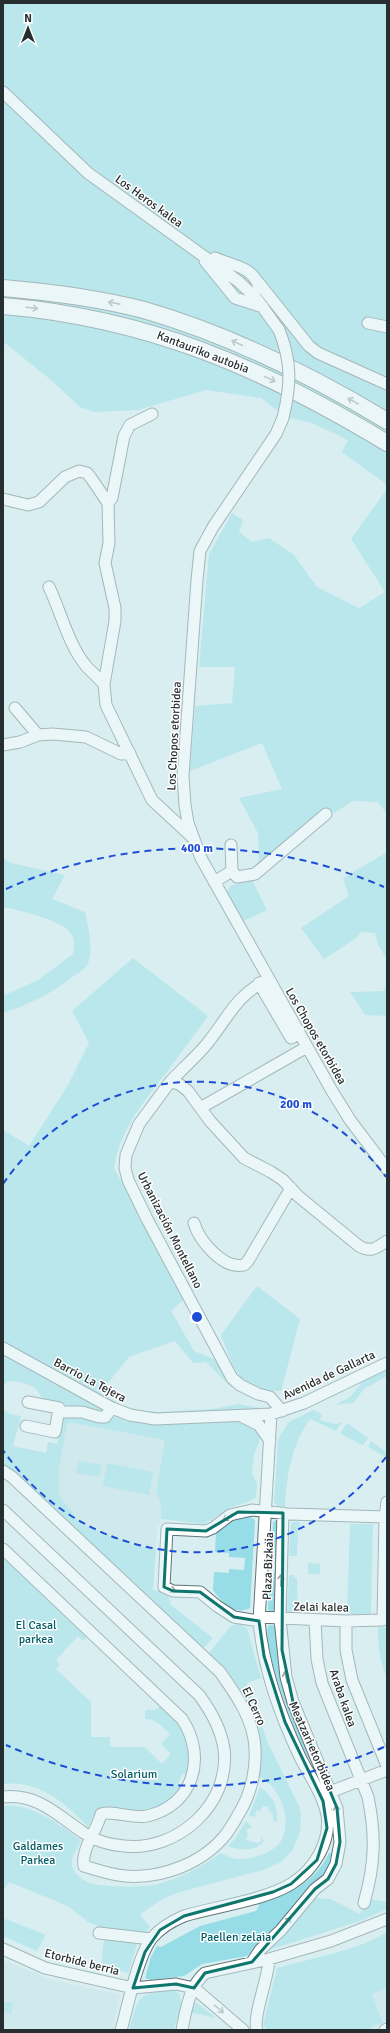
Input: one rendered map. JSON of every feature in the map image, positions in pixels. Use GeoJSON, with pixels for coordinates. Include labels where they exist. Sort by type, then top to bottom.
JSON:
{"type":"FeatureCollection","features":[{"type":"Feature","properties":{"kind":"highway"},"geometry":{"type":"LineString","coordinates":[[3,283],[28,285],[49,292]]}},
{"type":"Feature","properties":{"kind":"highway","name":"Kantauriko autobia"},"geometry":{"type":"LineString","coordinates":[[3,288],[49,292],[143,310],[230,340],[284,365],[387,421]]}},
{"type":"Feature","properties":{"kind":"highway","name":"Kantauriko autobia"},"geometry":{"type":"LineString","coordinates":[[3,306],[87,317],[138,328],[185,343],[223,357],[276,382],[387,443]]}},
{"type":"Feature","properties":{"kind":"street","name":"Los Heros kalea"},"geometry":{"type":"LineString","coordinates":[[3,92],[88,173],[257,295],[280,308]]}},
{"type":"Feature","properties":{"kind":"street"},"geometry":{"type":"LineString","coordinates":[[198,251],[240,267],[251,274],[280,308],[309,346],[318,353],[387,384]]}},
{"type":"Feature","properties":{"kind":"street"},"geometry":{"type":"LineString","coordinates":[[198,251],[235,298],[264,308]]}},
{"type":"Feature","properties":{"kind":"street"},"geometry":{"type":"LineString","coordinates":[[229,289],[228,273],[240,267]]}},
{"type":"Feature","properties":{"kind":"street"},"geometry":{"type":"LineString","coordinates":[[258,282],[257,295],[264,308]]}},
{"type":"Feature","properties":{"kind":"street"},"geometry":{"type":"LineString","coordinates":[[229,289],[257,295]]}},
{"type":"Feature","properties":{"kind":"street","name":"Los Chopos etorbidea"},"geometry":{"type":"LineString","coordinates":[[264,308],[279,330],[288,357],[288,398],[283,418],[276,434],[213,527],[200,551],[183,776],[184,805],[193,837],[201,858],[264,981],[299,1034],[350,1120],[387,1169]]}},
{"type":"Feature","properties":{"kind":"street"},"geometry":{"type":"LineString","coordinates":[[368,323],[387,327]]}},
{"type":"Feature","properties":{"kind":"street"},"geometry":{"type":"LineString","coordinates":[[108,503],[112,498],[123,441],[130,425],[152,414]]}},
{"type":"Feature","properties":{"kind":"street"},"geometry":{"type":"LineString","coordinates":[[3,499],[28,505],[39,502],[65,477],[79,471],[86,473],[91,478],[108,503],[109,543],[105,563],[115,608],[115,621],[104,684],[104,695],[109,713],[152,800],[193,837]]}},
{"type":"Feature","properties":{"kind":"street"},"geometry":{"type":"LineString","coordinates":[[49,587],[79,653],[86,665],[104,684]]}},
{"type":"Feature","properties":{"kind":"street"},"geometry":{"type":"LineString","coordinates":[[15,708],[38,735]]}},
{"type":"Feature","properties":{"kind":"street"},"geometry":{"type":"LineString","coordinates":[[3,745],[20,742],[38,735],[53,734],[86,737],[121,754],[130,753]]}},
{"type":"Feature","properties":{"kind":"street"},"geometry":{"type":"LineString","coordinates":[[231,845],[232,871],[237,877],[254,874],[326,814]]}},
{"type":"Feature","properties":{"kind":"street"},"geometry":{"type":"LineString","coordinates":[[214,882],[232,871]]}},
{"type":"Feature","properties":{"kind":"street","name":"Urbanización Montellano"},"geometry":{"type":"LineString","coordinates":[[264,981],[242,996],[201,1051],[170,1082],[139,1124],[126,1155],[125,1168],[128,1180],[147,1219],[232,1378],[240,1385],[258,1394],[270,1397],[276,1413]]}},
{"type":"Feature","properties":{"kind":"street"},"geometry":{"type":"LineString","coordinates":[[202,1107],[307,1047]]}},
{"type":"Feature","properties":{"kind":"street"},"geometry":{"type":"LineString","coordinates":[[170,1082],[180,1084],[188,1091],[202,1107],[210,1121],[244,1158],[271,1172],[353,1242],[367,1251],[372,1251],[387,1241]]}},
{"type":"Feature","properties":{"kind":"street"},"geometry":{"type":"LineString","coordinates":[[194,1223],[203,1241],[215,1254],[233,1266],[244,1265],[248,1261],[291,1188]]}},
{"type":"Feature","properties":{"kind":"street","name":"Barrio La Tejera"},"geometry":{"type":"LineString","coordinates":[[3,1348],[112,1408],[130,1416],[155,1419],[242,1417]]}},
{"type":"Feature","properties":{"kind":"street","name":"Avenida de Gallarta"},"geometry":{"type":"LineString","coordinates":[[242,1417],[276,1413],[387,1363]]}},
{"type":"Feature","properties":{"kind":"street"},"geometry":{"type":"LineString","coordinates":[[26,1426],[55,1432],[59,1408],[28,1402]]}},
{"type":"Feature","properties":{"kind":"street"},"geometry":{"type":"LineString","coordinates":[[58,1412],[82,1412],[99,1417],[105,1417],[112,1408]]}},
{"type":"Feature","properties":{"kind":"street","name":"Meatzari etorbidea"},"geometry":{"type":"LineString","coordinates":[[133,1988],[151,1939],[171,1922],[184,1916],[273,1892],[291,1884],[305,1874],[317,1860],[323,1847],[327,1828],[327,1815],[323,1801],[285,1722],[264,1656],[259,1619],[270,1441],[276,1413]]}},
{"type":"Feature","properties":{"kind":"street"},"geometry":{"type":"LineString","coordinates":[[242,1417],[259,1425],[270,1441]]}},
{"type":"Feature","properties":{"kind":"street","name":"El Cerro"},"geometry":{"type":"LineString","coordinates":[[3,1471],[12,1477],[220,1672],[237,1695],[254,1738],[255,1759],[251,1785],[243,1807],[227,1833],[208,1852],[185,1866],[147,1876],[124,1876],[84,1866],[82,1857],[99,1825],[101,1814],[106,1812],[131,1817],[146,1816],[162,1810],[179,1798],[190,1785],[195,1764],[194,1746],[190,1731],[182,1719],[3,1549]]}},
{"type":"Feature","properties":{"kind":"street","name":"Zelai kalea"},"geometry":{"type":"LineString","coordinates":[[265,1512],[238,1512],[230,1515],[213,1528],[206,1530],[167,1529],[164,1587],[168,1590],[200,1592],[217,1606],[234,1617],[259,1619],[385,1621],[385,1517],[387,1502]]}},
{"type":"Feature","properties":{"kind":"street"},"geometry":{"type":"LineString","coordinates":[[3,1510],[199,1694],[215,1720],[224,1750],[220,1783],[214,1798],[205,1812],[192,1826],[162,1842],[143,1846],[119,1845],[92,1837],[45,1806],[30,1800],[3,1797]]}},
{"type":"Feature","properties":{"kind":"street"},"geometry":{"type":"LineString","coordinates":[[265,1512],[385,1517]]}},
{"type":"Feature","properties":{"kind":"street","name":"Plaza Bizkaia"},"geometry":{"type":"LineString","coordinates":[[252,1962],[260,1950],[281,1930],[310,1894],[328,1879],[336,1864],[340,1842],[337,1808],[292,1702],[284,1663],[280,1619],[283,1513]]}},
{"type":"Feature","properties":{"kind":"street","name":"Araba kalea"},"geometry":{"type":"LineString","coordinates":[[315,1620],[317,1659],[322,1683],[368,1797],[374,1841],[373,1866],[364,1903]]}},
{"type":"Feature","properties":{"kind":"street"},"geometry":{"type":"LineString","coordinates":[[346,1621],[346,1650],[352,1680],[387,1766]]}},
{"type":"Feature","properties":{"kind":"street"},"geometry":{"type":"LineString","coordinates":[[330,1792],[387,1770]]}},
{"type":"Feature","properties":{"kind":"street"},"geometry":{"type":"LineString","coordinates":[[182,2030],[194,1988],[205,1973],[270,1959],[331,1942],[387,1919]]}},
{"type":"Feature","properties":{"kind":"street"},"geometry":{"type":"LineString","coordinates":[[99,1933],[151,1939]]}},
{"type":"Feature","properties":{"kind":"street","name":"Etorbide berria"},"geometry":{"type":"LineString","coordinates":[[3,1949],[44,1968],[60,1973],[133,1988],[176,1984],[194,1988]]}},
{"type":"Feature","properties":{"kind":"street"},"geometry":{"type":"LineString","coordinates":[[194,1988],[242,2029],[256,2027],[270,1959]]}},
{"type":"Feature","properties":{"kind":"street"},"geometry":{"type":"LineString","coordinates":[[121,2030],[133,1988]]}},
{"type":"Feature","properties":{"kind":"highlighted area"},"geometry":{"type":"Polygon","coordinates":[[[238,1512],[283,1513],[282,1650],[293,1702],[337,1808],[340,1842],[336,1864],[328,1879],[315,1889],[252,1962],[205,1973],[194,1988],[176,1984],[133,1988],[145,1952],[160,1930],[184,1916],[273,1892],[291,1884],[317,1860],[327,1828],[323,1801],[285,1722],[264,1656],[259,1621],[234,1617],[200,1592],[173,1591],[164,1587],[167,1529],[206,1531],[238,1512]]]}},
{"type":"Feature","properties":{"kind":"shaded area"},"geometry":{"type":"Polygon","coordinates":[[[66,1422],[165,1440],[156,1492],[161,1503],[161,1524],[157,1524],[156,1550],[135,1545],[81,1524],[59,1495],[59,1469],[66,1422]]]}},
{"type":"Feature","properties":{"kind":"shaded area"},"geometry":{"type":"Polygon","coordinates":[[[3,1960],[49,1979],[120,1995],[114,2020],[114,2030],[3,2030],[3,1960]]]}},
{"type":"Feature","properties":{"kind":"shaded area"},"geometry":{"type":"Polygon","coordinates":[[[387,1988],[387,2030],[370,2030],[375,2025],[383,2022],[372,1994],[387,1988]]]}},
{"type":"Feature","properties":{"kind":"green space"},"geometry":{"type":"Polygon","coordinates":[[[3,3],[387,3],[387,485],[342,452],[348,440],[312,423],[286,417],[261,398],[206,390],[138,410],[94,412],[80,407],[51,380],[5,343],[3,348],[3,3]]]}},
{"type":"Feature","properties":{"kind":"green space"},"geometry":{"type":"Polygon","coordinates":[[[387,489],[387,814],[378,802],[353,801],[334,813],[326,809],[259,862],[258,833],[239,798],[282,789],[262,743],[190,771],[195,706],[232,703],[235,667],[199,667],[209,554],[232,513],[243,520],[239,532],[252,542],[269,538],[294,555],[317,587],[359,608],[385,592],[351,539],[387,489]]]}},
{"type":"Feature","properties":{"kind":"green space"},"geometry":{"type":"Polygon","coordinates":[[[387,852],[387,960],[378,944],[375,933],[361,932],[355,939],[324,959],[301,928],[349,896],[343,878],[387,852]]]}},
{"type":"Feature","properties":{"kind":"green space"},"geometry":{"type":"Polygon","coordinates":[[[3,858],[11,863],[65,875],[52,899],[85,912],[89,932],[90,955],[86,967],[63,984],[47,994],[3,1013],[3,982],[5,995],[38,980],[73,954],[74,940],[68,930],[61,925],[41,917],[3,907],[3,858]]]}},
{"type":"Feature","properties":{"kind":"green space"},"geometry":{"type":"Polygon","coordinates":[[[251,878],[267,910],[244,921],[239,917],[226,892],[231,886],[251,878]]]}},
{"type":"Feature","properties":{"kind":"green space"},"geometry":{"type":"Polygon","coordinates":[[[133,958],[208,1016],[134,1117],[121,1141],[114,1168],[186,1297],[171,1311],[194,1351],[219,1361],[262,1399],[230,1386],[206,1362],[193,1363],[175,1341],[129,1357],[100,1393],[122,1405],[139,1410],[158,1412],[213,1409],[238,1404],[265,1409],[247,1424],[256,1428],[261,1437],[254,1455],[252,1473],[257,1483],[256,1497],[250,1501],[230,1508],[204,1524],[161,1519],[161,1503],[156,1492],[165,1440],[67,1422],[59,1469],[59,1495],[81,1524],[135,1545],[156,1550],[153,1590],[167,1593],[171,1605],[213,1638],[201,1651],[42,1497],[18,1475],[3,1465],[3,1409],[10,1414],[21,1416],[13,1446],[46,1453],[48,1442],[57,1444],[61,1421],[64,1417],[114,1417],[105,1412],[103,1414],[43,1399],[33,1387],[24,1383],[9,1381],[3,1385],[3,1130],[29,1146],[68,1085],[89,1043],[72,1011],[133,958]]]}},
{"type":"Feature","properties":{"kind":"green space"},"geometry":{"type":"Polygon","coordinates":[[[387,982],[387,1016],[365,1015],[350,992],[384,991],[387,982]]]}},
{"type":"Feature","properties":{"kind":"green space"},"geometry":{"type":"Polygon","coordinates":[[[257,1286],[300,1319],[281,1391],[256,1388],[247,1383],[234,1367],[221,1335],[257,1286]]]}},
{"type":"Feature","properties":{"kind":"green space"},"geometry":{"type":"Polygon","coordinates":[[[387,1370],[387,1376],[364,1389],[353,1403],[335,1405],[350,1397],[363,1381],[387,1370]]]}},
{"type":"Feature","properties":{"kind":"green space"},"geometry":{"type":"Polygon","coordinates":[[[313,1410],[322,1414],[320,1420],[335,1424],[342,1422],[336,1431],[310,1419],[294,1450],[287,1484],[285,1507],[277,1506],[274,1502],[278,1441],[289,1422],[313,1410]]]}},
{"type":"Feature","properties":{"kind":"green space"},"geometry":{"type":"Polygon","coordinates":[[[347,1423],[368,1438],[363,1445],[340,1434],[347,1423]]]}},
{"type":"Feature","properties":{"kind":"green space"},"geometry":{"type":"Polygon","coordinates":[[[371,1441],[387,1453],[386,1457],[368,1447],[371,1441]]]}},
{"type":"Feature","properties":{"kind":"green space"},"geometry":{"type":"Polygon","coordinates":[[[79,1461],[102,1465],[99,1477],[76,1473],[79,1461]]]}},
{"type":"Feature","properties":{"kind":"green space"},"geometry":{"type":"Polygon","coordinates":[[[107,1463],[153,1472],[149,1495],[103,1486],[107,1463]]]}},
{"type":"Feature","properties":{"kind":"green space"},"geometry":{"type":"Polygon","coordinates":[[[249,1516],[255,1520],[250,1608],[239,1610],[225,1604],[213,1590],[214,1572],[229,1573],[229,1569],[244,1570],[245,1558],[229,1557],[229,1553],[215,1552],[216,1534],[232,1520],[249,1516]]]}},
{"type":"Feature","properties":{"kind":"green space"},"geometry":{"type":"Polygon","coordinates":[[[281,1520],[279,1559],[275,1558],[275,1548],[272,1545],[273,1522],[281,1520]]]}},
{"type":"Feature","properties":{"kind":"green space"},"geometry":{"type":"Polygon","coordinates":[[[293,1522],[300,1522],[300,1528],[298,1528],[297,1556],[289,1556],[291,1524],[293,1522]]]}},
{"type":"Feature","properties":{"kind":"green space"},"geometry":{"type":"Polygon","coordinates":[[[350,1524],[373,1524],[371,1615],[347,1614],[350,1524]]]}},
{"type":"Feature","properties":{"kind":"green space"},"geometry":{"type":"Polygon","coordinates":[[[3,1554],[87,1637],[83,1641],[78,1636],[56,1660],[60,1665],[56,1669],[91,1702],[91,1737],[110,1737],[110,1745],[112,1747],[145,1747],[162,1764],[171,1754],[161,1744],[170,1734],[153,1720],[145,1719],[145,1710],[155,1710],[163,1704],[175,1715],[191,1742],[188,1776],[182,1774],[178,1783],[182,1788],[165,1804],[158,1808],[135,1813],[101,1808],[97,1809],[88,1827],[70,1810],[50,1795],[28,1786],[3,1784],[3,1554]]]}},
{"type":"Feature","properties":{"kind":"green space"},"geometry":{"type":"Polygon","coordinates":[[[308,1563],[320,1564],[320,1574],[308,1574],[308,1563]]]}},
{"type":"Feature","properties":{"kind":"green space"},"geometry":{"type":"Polygon","coordinates":[[[274,1572],[279,1572],[277,1615],[270,1613],[268,1609],[269,1588],[273,1586],[274,1572]]]}},
{"type":"Feature","properties":{"kind":"green space"},"geometry":{"type":"Polygon","coordinates":[[[289,1575],[294,1575],[294,1578],[297,1578],[298,1613],[287,1611],[289,1575]]]}},
{"type":"Feature","properties":{"kind":"green space","name":"Galdames Parkea"},"geometry":{"type":"Polygon","coordinates":[[[239,1623],[247,1628],[261,1678],[247,1683],[268,1743],[299,1806],[301,1814],[300,1832],[292,1851],[281,1862],[263,1870],[180,1892],[169,1896],[154,1905],[140,1915],[150,1927],[138,1942],[128,1973],[101,1966],[105,1929],[88,1922],[68,1906],[9,1882],[3,1891],[3,1806],[14,1806],[35,1811],[54,1821],[81,1840],[73,1856],[72,1866],[80,1877],[93,1884],[125,1887],[158,1884],[191,1872],[221,1853],[234,1859],[242,1859],[255,1857],[273,1849],[281,1841],[286,1823],[282,1804],[273,1788],[259,1777],[257,1735],[208,1654],[231,1626],[239,1623]]]}},
{"type":"Feature","properties":{"kind":"green space"},"geometry":{"type":"Polygon","coordinates":[[[269,1625],[277,1626],[319,1775],[302,1746],[279,1684],[269,1647],[267,1633],[269,1625]]]}},
{"type":"Feature","properties":{"kind":"green space"},"geometry":{"type":"Polygon","coordinates":[[[385,1627],[387,1629],[387,1679],[381,1660],[378,1635],[378,1628],[385,1627]]]}},
{"type":"Feature","properties":{"kind":"green space"},"geometry":{"type":"Polygon","coordinates":[[[260,1787],[274,1802],[277,1811],[277,1822],[273,1821],[273,1814],[269,1811],[268,1807],[263,1806],[261,1810],[256,1811],[255,1815],[258,1817],[249,1816],[260,1787]]]}},
{"type":"Feature","properties":{"kind":"green space"},"geometry":{"type":"Polygon","coordinates":[[[246,1821],[253,1828],[246,1830],[248,1835],[246,1840],[258,1843],[261,1841],[261,1837],[264,1841],[260,1845],[247,1850],[228,1846],[234,1840],[246,1821]]]}},
{"type":"Feature","properties":{"kind":"green space","name":"Paellen zelaia"},"geometry":{"type":"Polygon","coordinates":[[[329,1853],[336,1853],[324,1874],[315,1882],[270,1936],[247,1956],[202,1964],[184,1976],[151,1980],[145,1978],[151,1957],[157,1946],[161,1947],[200,1926],[256,1911],[260,1903],[281,1896],[300,1886],[309,1879],[323,1863],[329,1853]]]}},
{"type":"Feature","properties":{"kind":"green space"},"geometry":{"type":"Polygon","coordinates":[[[316,1898],[331,1899],[360,1914],[362,1907],[369,1899],[387,1902],[387,1909],[360,1921],[266,1951],[270,1944],[273,1946],[316,1898]]]}},
{"type":"Feature","properties":{"kind":"green space"},"geometry":{"type":"Polygon","coordinates":[[[3,1918],[46,1935],[37,1951],[3,1936],[3,1918]]]}},
{"type":"Feature","properties":{"kind":"green space"},"geometry":{"type":"Polygon","coordinates":[[[387,1932],[387,1988],[372,1994],[383,2023],[375,2025],[370,2030],[268,2030],[263,2025],[277,1968],[348,1949],[375,1939],[387,1932]]]}},
{"type":"Feature","properties":{"kind":"green space"},"geometry":{"type":"Polygon","coordinates":[[[175,1990],[179,1994],[181,2003],[174,2030],[129,2030],[135,2009],[142,1998],[153,1993],[175,1990]]]}},
{"type":"Feature","properties":{"kind":"green space"},"geometry":{"type":"Polygon","coordinates":[[[3,2001],[13,2003],[11,2014],[3,2012],[3,2001]]]}},
{"type":"Feature","properties":{"kind":"green space"},"geometry":{"type":"Polygon","coordinates":[[[195,2003],[216,2018],[193,2013],[191,2014],[195,2003]]]}},
{"type":"Feature","properties":{"kind":"park label","name":"El Casal parkea"},"geometry":{"type":"Point","coordinates":[36,1632]}},
{"type":"Feature","properties":{"kind":"park label","name":"Solarium"},"geometry":{"type":"Point","coordinates":[134,1774]}}]}
